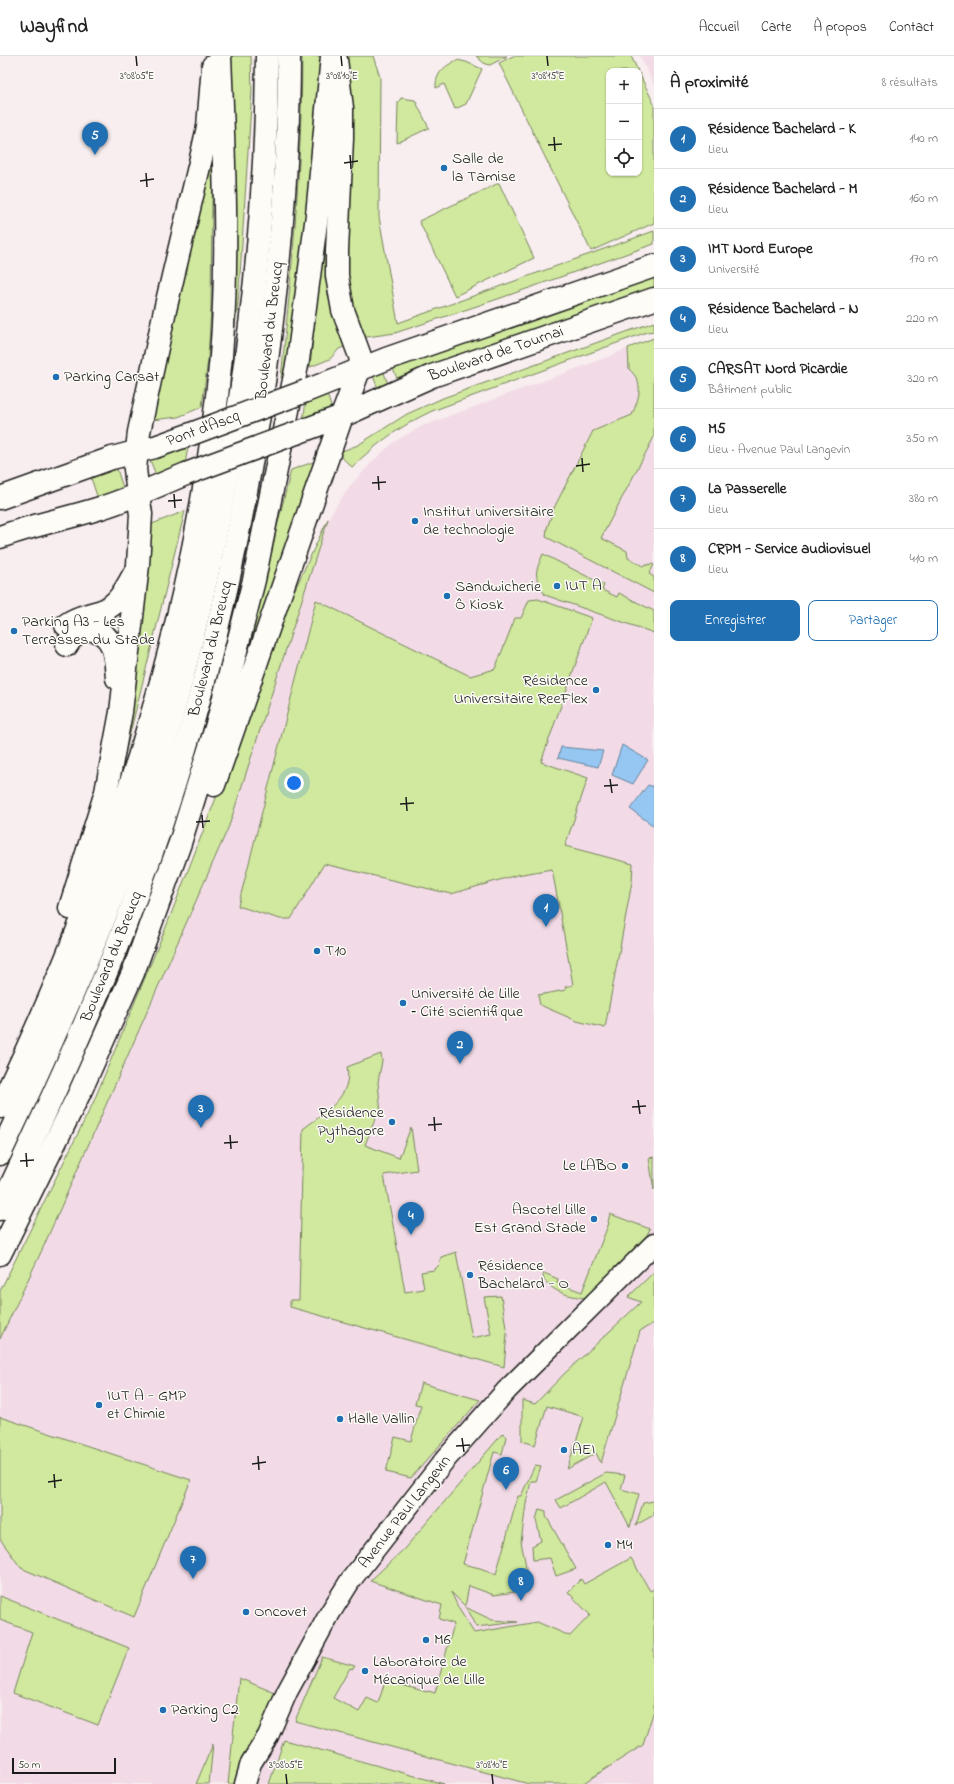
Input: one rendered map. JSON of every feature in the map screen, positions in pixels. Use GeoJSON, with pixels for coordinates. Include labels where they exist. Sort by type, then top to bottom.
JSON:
{"type":"FeatureCollection","features":[{"type":"Feature","properties":{"kind":"main road"},"geometry":{"type":"LineString","coordinates":[[0,1087],[52,959],[94,836],[106,792],[121,712],[138,565],[140,514],[135,469],[136,452],[165,310],[205,141],[210,102],[213,56]]}},
{"type":"Feature","properties":{"kind":"main road"},"geometry":{"type":"LineString","coordinates":[[0,1107],[60,973],[110,840],[157,694],[193,544],[202,500],[216,400],[223,328],[226,211],[220,56]]}},
{"type":"Feature","properties":{"kind":"main road","name":"Boulevard du Breucq"},"geometry":{"type":"LineString","coordinates":[[0,1154],[64,1017],[125,864],[171,718],[198,615],[216,539],[228,473],[249,336],[262,203],[267,56]]}},
{"type":"Feature","properties":{"kind":"main road","name":"Boulevard du Breucq"},"geometry":{"type":"LineString","coordinates":[[0,1209],[77,1043],[138,892],[171,794],[209,662],[245,501],[270,338],[279,257],[285,176],[289,56]]}},
{"type":"Feature","properties":{"kind":"main road"},"geometry":{"type":"LineString","coordinates":[[0,1254],[83,1086],[133,973],[171,869],[209,753],[228,687],[254,580],[284,436],[303,331],[318,215],[332,56]]}},
{"type":"Feature","properties":{"kind":"main road"},"geometry":{"type":"LineString","coordinates":[[133,973],[151,940],[188,855],[359,370],[361,359],[343,310],[337,276],[342,122],[336,56]]}},
{"type":"Feature","properties":{"kind":"main road","name":"Boulevard de Tournai"},"geometry":{"type":"LineString","coordinates":[[359,370],[654,266]]}},
{"type":"Feature","properties":{"kind":"main road","name":"Boulevard de Tournai"},"geometry":{"type":"LineString","coordinates":[[342,416],[432,376],[654,299]]}},
{"type":"Feature","properties":{"kind":"main road","name":"Pont d'Ascq"},"geometry":{"type":"LineString","coordinates":[[136,452],[191,434],[359,370]]}},
{"type":"Feature","properties":{"kind":"main road"},"geometry":{"type":"LineString","coordinates":[[0,537],[34,525],[95,510],[138,495],[186,474],[342,416]]}},
{"type":"Feature","properties":{"kind":"main road"},"geometry":{"type":"LineString","coordinates":[[0,498],[81,469],[136,452]]}},
{"type":"Feature","properties":{"kind":"main road"},"geometry":{"type":"LineString","coordinates":[[107,638],[106,619],[114,605],[121,598],[138,565]]}},
{"type":"Feature","properties":{"kind":"main road"},"geometry":{"type":"LineString","coordinates":[[114,605],[99,612],[73,620],[66,625],[63,639],[84,630],[92,629],[98,631],[107,638],[113,649],[116,661],[121,712]]}},
{"type":"Feature","properties":{"kind":"street","name":"Avenue Paul Langevin"},"geometry":{"type":"LineString","coordinates":[[245,1784],[251,1763],[268,1736],[287,1692],[330,1613],[350,1581],[444,1461],[507,1390],[654,1244]]}},
{"type":"Feature","properties":{"kind":"shaded area"},"geometry":{"type":"Polygon","coordinates":[[[640,56],[654,56],[654,85],[640,56]]]}},
{"type":"Feature","properties":{"kind":"shaded area","name":"Université de Lille ‐ Cité scientifique"},"geometry":{"type":"Polygon","coordinates":[[[654,337],[654,1784],[0,1784],[0,1339],[42,1250],[229,826],[328,519],[349,487],[374,460],[394,442],[420,427],[605,358],[654,337]]]}},
{"type":"Feature","properties":{"kind":"green space"},"geometry":{"type":"Polygon","coordinates":[[[231,56],[251,56],[252,90],[238,305],[225,392],[231,56]]]}},
{"type":"Feature","properties":{"kind":"green space"},"geometry":{"type":"Polygon","coordinates":[[[302,56],[323,56],[301,277],[285,374],[281,378],[298,177],[302,96],[302,56]]]}},
{"type":"Feature","properties":{"kind":"green space"},"geometry":{"type":"Polygon","coordinates":[[[344,56],[373,56],[380,77],[379,217],[398,323],[654,231],[654,244],[495,300],[395,333],[367,337],[339,349],[330,359],[310,367],[322,252],[343,252],[344,56]]]}},
{"type":"Feature","properties":{"kind":"green space"},"geometry":{"type":"Polygon","coordinates":[[[476,56],[507,56],[490,65],[485,64],[476,56]]]}},
{"type":"Feature","properties":{"kind":"green space"},"geometry":{"type":"Polygon","coordinates":[[[513,56],[631,56],[637,68],[606,68],[606,176],[642,176],[642,79],[654,104],[654,223],[591,251],[499,63],[513,56]]]}},
{"type":"Feature","properties":{"kind":"green space"},"geometry":{"type":"Polygon","coordinates":[[[457,60],[482,69],[466,104],[455,109],[444,84],[436,88],[436,83],[439,74],[457,60]]]}},
{"type":"Feature","properties":{"kind":"green space"},"geometry":{"type":"Polygon","coordinates":[[[401,98],[415,100],[429,128],[397,143],[398,103],[401,98]]]}},
{"type":"Feature","properties":{"kind":"green space"},"geometry":{"type":"Polygon","coordinates":[[[211,146],[215,148],[212,203],[211,308],[208,359],[202,407],[178,417],[152,420],[211,146]]]}},
{"type":"Feature","properties":{"kind":"green space"},"geometry":{"type":"Polygon","coordinates":[[[499,183],[534,258],[455,296],[419,221],[499,183]]]}},
{"type":"Feature","properties":{"kind":"green space"},"geometry":{"type":"Polygon","coordinates":[[[654,273],[654,292],[399,383],[391,364],[654,273]]]}},
{"type":"Feature","properties":{"kind":"green space"},"geometry":{"type":"Polygon","coordinates":[[[654,322],[654,331],[647,332],[432,411],[410,422],[390,435],[352,467],[337,453],[358,445],[407,414],[443,398],[654,322]]]}},
{"type":"Feature","properties":{"kind":"green space"},"geometry":{"type":"Polygon","coordinates":[[[654,338],[654,437],[601,538],[627,551],[628,558],[643,566],[651,564],[654,565],[649,574],[654,577],[654,593],[546,537],[547,528],[554,508],[593,431],[632,415],[637,402],[639,385],[629,369],[628,348],[654,338]]]}},
{"type":"Feature","properties":{"kind":"green space"},"geometry":{"type":"Polygon","coordinates":[[[382,367],[389,387],[379,391],[371,371],[382,367]]]}},
{"type":"Feature","properties":{"kind":"green space"},"geometry":{"type":"Polygon","coordinates":[[[327,394],[332,409],[303,420],[306,402],[327,394]]]}},
{"type":"Feature","properties":{"kind":"green space"},"geometry":{"type":"Polygon","coordinates":[[[188,447],[185,464],[156,475],[150,460],[188,447]]]}},
{"type":"Feature","properties":{"kind":"green space"},"geometry":{"type":"Polygon","coordinates":[[[316,461],[238,685],[291,470],[316,461]]]}},
{"type":"Feature","properties":{"kind":"green space"},"geometry":{"type":"Polygon","coordinates":[[[115,463],[125,494],[99,502],[89,472],[115,463]]]}},
{"type":"Feature","properties":{"kind":"green space"},"geometry":{"type":"Polygon","coordinates":[[[185,511],[122,766],[118,767],[147,526],[185,511]]]}},
{"type":"Feature","properties":{"kind":"green space"},"geometry":{"type":"Polygon","coordinates":[[[328,519],[229,826],[42,1250],[0,1339],[0,1291],[93,1103],[168,922],[233,754],[286,600],[295,589],[328,519]]]}},
{"type":"Feature","properties":{"kind":"green space"},"geometry":{"type":"Polygon","coordinates":[[[543,554],[604,585],[602,590],[617,597],[619,593],[654,611],[654,633],[545,595],[536,575],[543,554]]]}},
{"type":"Feature","properties":{"kind":"green space"},"geometry":{"type":"Polygon","coordinates":[[[538,599],[592,618],[541,762],[588,778],[565,846],[633,864],[632,882],[605,1028],[577,1021],[540,1005],[538,995],[566,990],[565,987],[573,985],[552,869],[517,875],[451,894],[324,864],[291,919],[280,919],[238,906],[316,600],[470,676],[495,669],[515,618],[521,618],[529,600],[538,599]]]}},
{"type":"Feature","properties":{"kind":"green space"},"geometry":{"type":"Polygon","coordinates":[[[381,1054],[382,1061],[378,1082],[381,1115],[377,1114],[365,1145],[399,1158],[411,1127],[417,1170],[384,1175],[405,1292],[424,1289],[421,1272],[434,1270],[440,1264],[441,1257],[456,1252],[472,1338],[491,1334],[484,1297],[501,1296],[507,1334],[504,1367],[290,1307],[290,1300],[299,1300],[303,1129],[328,1110],[341,1096],[346,1087],[348,1078],[347,1067],[381,1054]]]}},
{"type":"Feature","properties":{"kind":"green space"},"geometry":{"type":"Polygon","coordinates":[[[654,1157],[654,1190],[649,1158],[654,1157]]]}},
{"type":"Feature","properties":{"kind":"green space"},"geometry":{"type":"Polygon","coordinates":[[[610,1214],[650,1229],[646,1237],[585,1298],[572,1296],[555,1290],[546,1282],[543,1277],[544,1273],[558,1279],[557,1283],[582,1292],[609,1223],[610,1214]]]}},
{"type":"Feature","properties":{"kind":"green space"},"geometry":{"type":"Polygon","coordinates":[[[654,1272],[654,1323],[640,1331],[601,1463],[596,1453],[567,1469],[584,1417],[547,1406],[535,1445],[522,1441],[522,1400],[535,1404],[564,1374],[641,1302],[628,1297],[654,1272]]]}},
{"type":"Feature","properties":{"kind":"green space"},"geometry":{"type":"Polygon","coordinates":[[[421,1383],[480,1400],[411,1478],[386,1472],[395,1437],[411,1441],[421,1405],[415,1404],[421,1383]]]}},
{"type":"Feature","properties":{"kind":"green space"},"geometry":{"type":"Polygon","coordinates":[[[0,1417],[191,1480],[134,1617],[21,1568],[0,1539],[0,1417]]]}},
{"type":"Feature","properties":{"kind":"green space"},"geometry":{"type":"Polygon","coordinates":[[[503,1433],[506,1437],[502,1454],[494,1452],[463,1564],[496,1574],[518,1496],[521,1496],[535,1465],[541,1466],[536,1481],[531,1481],[526,1504],[521,1542],[529,1590],[494,1595],[469,1586],[465,1606],[451,1592],[459,1609],[474,1633],[537,1622],[570,1636],[590,1615],[568,1592],[581,1579],[584,1584],[631,1558],[650,1591],[654,1589],[654,1710],[643,1745],[582,1784],[529,1784],[295,1721],[322,1657],[355,1666],[353,1669],[350,1668],[333,1698],[359,1712],[367,1698],[378,1703],[385,1679],[399,1679],[398,1684],[435,1693],[454,1624],[439,1619],[442,1605],[370,1581],[405,1548],[503,1433]]]}},
{"type":"Feature","properties":{"kind":"green space"},"geometry":{"type":"Polygon","coordinates":[[[606,1473],[625,1475],[621,1489],[639,1494],[630,1527],[606,1482],[561,1508],[556,1500],[606,1473]]]}},
{"type":"Feature","properties":{"kind":"green space"},"geometry":{"type":"Polygon","coordinates":[[[654,1501],[654,1515],[636,1525],[643,1503],[654,1501]]]}},
{"type":"Feature","properties":{"kind":"green space"},"geometry":{"type":"Polygon","coordinates":[[[539,1509],[546,1511],[546,1516],[576,1569],[556,1576],[550,1558],[533,1560],[532,1546],[541,1541],[536,1520],[539,1509]]]}},
{"type":"Feature","properties":{"kind":"green space"},"geometry":{"type":"Polygon","coordinates":[[[0,1596],[129,1648],[98,1725],[13,1693],[32,1632],[0,1620],[0,1596]]]}},
{"type":"Feature","properties":{"kind":"green space"},"geometry":{"type":"Polygon","coordinates":[[[466,1607],[492,1620],[518,1622],[476,1627],[466,1607]]]}},
{"type":"Feature","properties":{"kind":"green space"},"geometry":{"type":"Polygon","coordinates":[[[239,1678],[275,1693],[248,1758],[241,1784],[228,1784],[239,1678]]]}},
{"type":"Feature","properties":{"kind":"green space"},"geometry":{"type":"Polygon","coordinates":[[[284,1740],[444,1784],[269,1784],[284,1740]]]}},
{"type":"Feature","properties":{"kind":"green space"},"geometry":{"type":"Polygon","coordinates":[[[213,1744],[209,1784],[196,1784],[213,1744]]]}},
{"type":"Feature","properties":{"kind":"water"},"geometry":{"type":"Polygon","coordinates":[[[622,745],[648,760],[633,784],[612,775],[622,745]]]}},
{"type":"Feature","properties":{"kind":"water"},"geometry":{"type":"Polygon","coordinates":[[[561,747],[603,751],[598,767],[558,758],[561,747]]]}},
{"type":"Feature","properties":{"kind":"water"},"geometry":{"type":"Polygon","coordinates":[[[648,785],[654,787],[654,826],[630,809],[648,785]]]}},
{"type":"Feature","properties":{"kind":"place","name":"CARSAT Nord Picardie"},"geometry":{"type":"Point","coordinates":[95,155]}},
{"type":"Feature","properties":{"kind":"place","name":"Salle de la Tamise"},"geometry":{"type":"Point","coordinates":[444,168]}},
{"type":"Feature","properties":{"kind":"place","name":"Parking Carsat"},"geometry":{"type":"Point","coordinates":[56,377]}},
{"type":"Feature","properties":{"kind":"place","name":"Institut universitaire de technologie"},"geometry":{"type":"Point","coordinates":[415,521]}},
{"type":"Feature","properties":{"kind":"place","name":"IUT A"},"geometry":{"type":"Point","coordinates":[557,586]}},
{"type":"Feature","properties":{"kind":"place","name":"Sandwicherie Ô Kiosk"},"geometry":{"type":"Point","coordinates":[447,596]}},
{"type":"Feature","properties":{"kind":"place","name":"Parking A3 - Les Terrasses du Stade"},"geometry":{"type":"Point","coordinates":[14,631]}},
{"type":"Feature","properties":{"kind":"place","name":"Résidence Universitaire ReeFlex"},"geometry":{"type":"Point","coordinates":[596,690]}},
{"type":"Feature","properties":{"kind":"place","name":"Résidence Bachelard - K"},"geometry":{"type":"Point","coordinates":[546,927]}},
{"type":"Feature","properties":{"kind":"place","name":"T10"},"geometry":{"type":"Point","coordinates":[317,951]}},
{"type":"Feature","properties":{"kind":"place","name":"Université de Lille ‐ Cité scientifique"},"geometry":{"type":"Point","coordinates":[403,1003]}},
{"type":"Feature","properties":{"kind":"place","name":"Résidence Bachelard - M"},"geometry":{"type":"Point","coordinates":[460,1064]}},
{"type":"Feature","properties":{"kind":"place","name":"Résidence Pythagore"},"geometry":{"type":"Point","coordinates":[392,1122]}},
{"type":"Feature","properties":{"kind":"place","name":"IMT Nord Europe"},"geometry":{"type":"Point","coordinates":[201,1128]}},
{"type":"Feature","properties":{"kind":"place","name":"Le LABO"},"geometry":{"type":"Point","coordinates":[625,1166]}},
{"type":"Feature","properties":{"kind":"place","name":"Ascotel Lille Est Grand Stade"},"geometry":{"type":"Point","coordinates":[594,1219]}},
{"type":"Feature","properties":{"kind":"place","name":"Résidence Bachelard - N"},"geometry":{"type":"Point","coordinates":[411,1235]}},
{"type":"Feature","properties":{"kind":"place","name":"Résidence Bachelard - O"},"geometry":{"type":"Point","coordinates":[470,1275]}},
{"type":"Feature","properties":{"kind":"place","name":"IUT A - GMP et Chimie"},"geometry":{"type":"Point","coordinates":[99,1405]}},
{"type":"Feature","properties":{"kind":"place","name":"Halle Vallin"},"geometry":{"type":"Point","coordinates":[340,1419]}},
{"type":"Feature","properties":{"kind":"place","name":"AEI"},"geometry":{"type":"Point","coordinates":[564,1450]}},
{"type":"Feature","properties":{"kind":"place","name":"M5"},"geometry":{"type":"Point","coordinates":[506,1490]}},
{"type":"Feature","properties":{"kind":"place","name":"M4"},"geometry":{"type":"Point","coordinates":[608,1545]}},
{"type":"Feature","properties":{"kind":"place","name":"La Passerelle"},"geometry":{"type":"Point","coordinates":[193,1579]}},
{"type":"Feature","properties":{"kind":"place","name":"CRPM - Service audiovisuel"},"geometry":{"type":"Point","coordinates":[521,1601]}},
{"type":"Feature","properties":{"kind":"place","name":"Oncovet"},"geometry":{"type":"Point","coordinates":[246,1612]}},
{"type":"Feature","properties":{"kind":"place","name":"M6"},"geometry":{"type":"Point","coordinates":[426,1640]}},
{"type":"Feature","properties":{"kind":"place","name":"Laboratoire de Mécanique de Lille"},"geometry":{"type":"Point","coordinates":[365,1671]}},
{"type":"Feature","properties":{"kind":"place","name":"Parking C2"},"geometry":{"type":"Point","coordinates":[163,1710]}}]}
